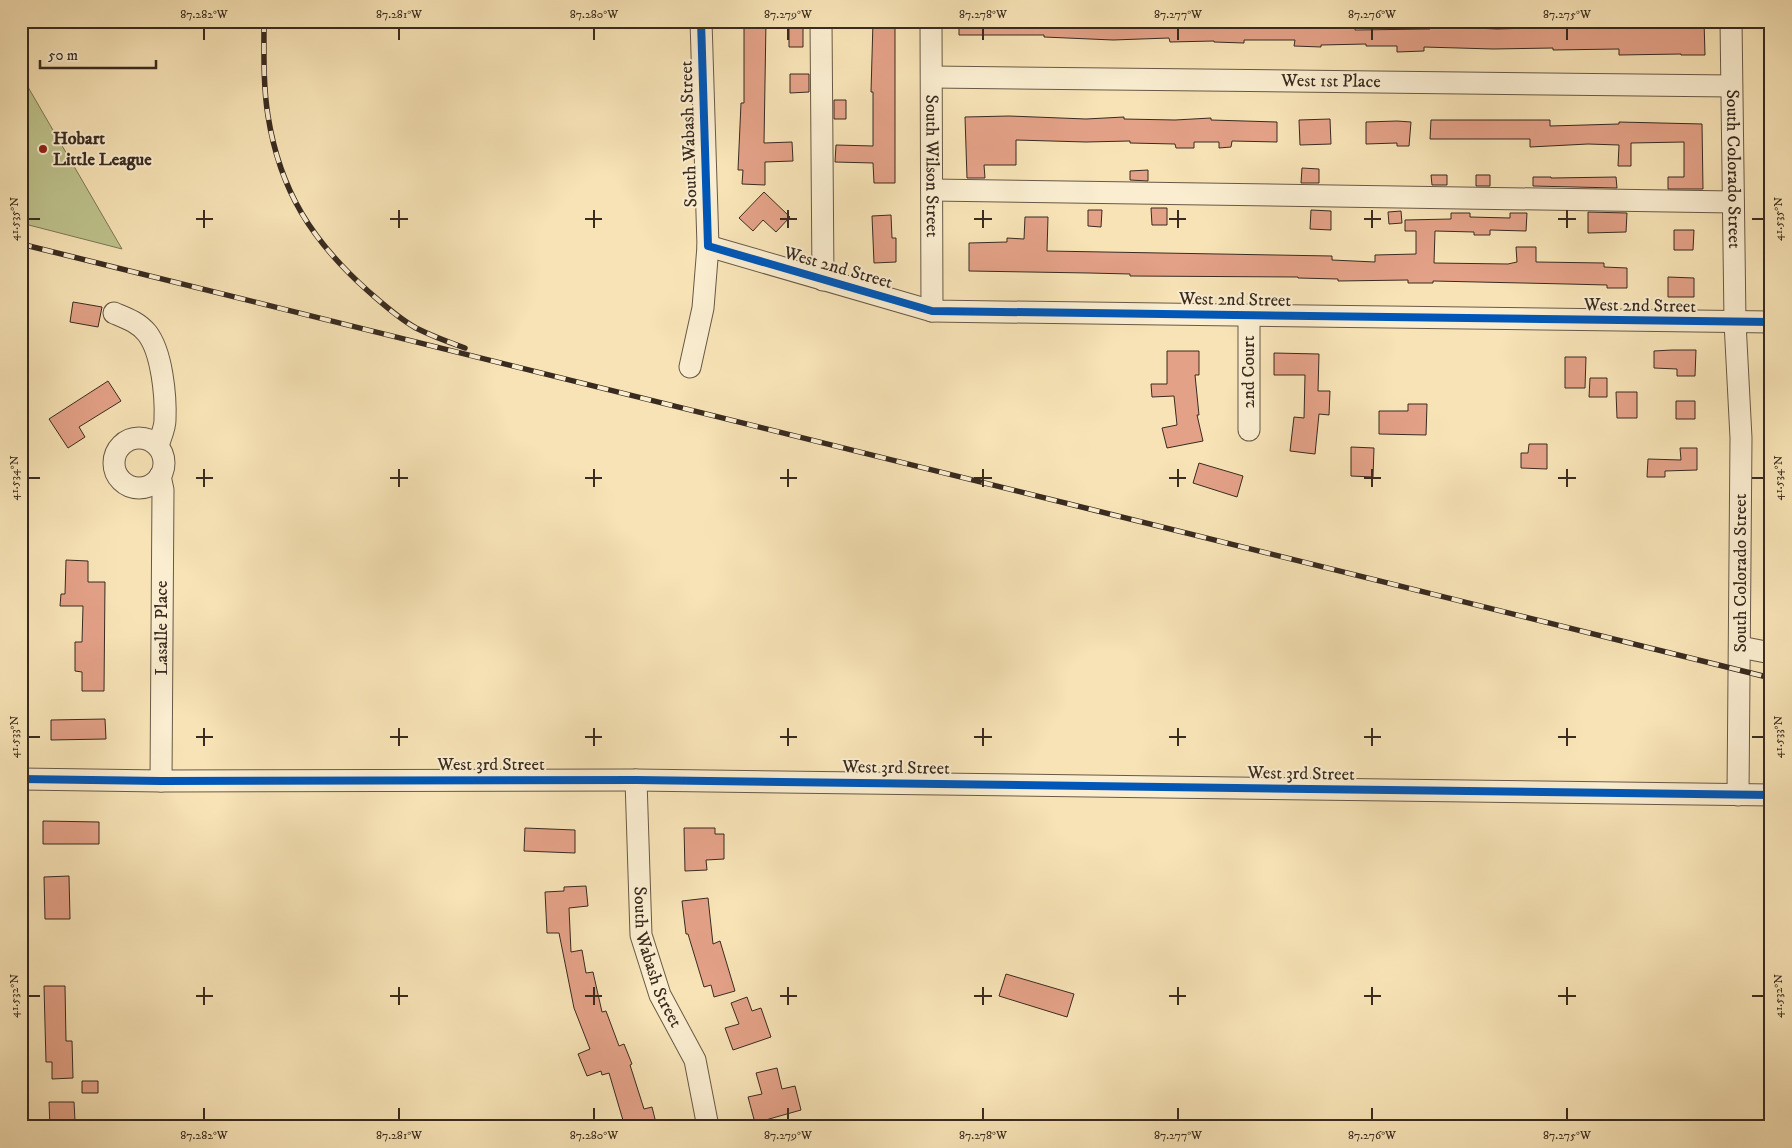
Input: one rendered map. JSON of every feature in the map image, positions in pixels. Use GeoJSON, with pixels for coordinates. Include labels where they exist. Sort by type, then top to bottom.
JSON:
{"type":"FeatureCollection","features":[{"type":"Feature","properties":{"kind":"street","name":"South Wabash Street"},"geometry":{"type":"LineString","coordinates":[[690,367],[703,308],[708,246],[701,21]]}},
{"type":"Feature","properties":{"kind":"street"},"geometry":{"type":"LineString","coordinates":[[821,21],[823,280]]}},
{"type":"Feature","properties":{"kind":"street","name":"South Wilson Street"},"geometry":{"type":"LineString","coordinates":[[931,21],[932,311]]}},
{"type":"Feature","properties":{"kind":"street","name":"South Colorado Street"},"geometry":{"type":"LineString","coordinates":[[1731,21],[1735,322],[1741,438],[1738,795]]}},
{"type":"Feature","properties":{"kind":"street","name":"West 1st Place"},"geometry":{"type":"LineString","coordinates":[[932,77],[1731,86]]}},
{"type":"Feature","properties":{"kind":"street"},"geometry":{"type":"LineString","coordinates":[[932,190],[1733,202]]}},
{"type":"Feature","properties":{"kind":"street","name":"West 2nd Street"},"geometry":{"type":"LineString","coordinates":[[708,246],[932,311],[1771,322]]}},
{"type":"Feature","properties":{"kind":"street"},"geometry":{"type":"LineString","coordinates":[[114,314],[135,322],[148,334],[156,350],[161,373],[165,422],[158,446],[144,438],[128,440],[117,450],[114,458],[114,467],[122,482],[138,488],[154,482],[160,476]]}},
{"type":"Feature","properties":{"kind":"street","name":"2nd Court"},"geometry":{"type":"LineString","coordinates":[[1249,315],[1249,430]]}},
{"type":"Feature","properties":{"kind":"street","name":"Lasalle Place"},"geometry":{"type":"LineString","coordinates":[[158,446],[164,461],[160,476],[163,490],[161,781]]}},
{"type":"Feature","properties":{"kind":"street"},"geometry":{"type":"LineString","coordinates":[[1740,647],[1771,653]]}},
{"type":"Feature","properties":{"kind":"street","name":"West 3rd Street"},"geometry":{"type":"LineString","coordinates":[[21,779],[161,781],[636,780],[1771,795]]}},
{"type":"Feature","properties":{"kind":"street","name":"South Wabash Street"},"geometry":{"type":"LineString","coordinates":[[636,780],[641,935],[660,995],[694,1060],[708,1127]]}},
{"type":"Feature","properties":{"kind":"green space","name":"Hobart Little League"},"geometry":{"type":"Polygon","coordinates":[[[21,75],[122,249],[21,223],[21,75]]]}},
{"type":"Feature","properties":{"kind":"building"},"geometry":{"type":"Polygon","coordinates":[[[744,21],[766,21],[764,143],[792,142],[793,161],[765,162],[765,185],[742,184],[743,170],[738,170],[741,103],[744,103],[744,21]]]}},
{"type":"Feature","properties":{"kind":"building"},"geometry":{"type":"Polygon","coordinates":[[[873,21],[895,21],[895,183],[874,183],[873,163],[835,162],[836,145],[873,146],[873,92],[871,92],[873,21]]]}},
{"type":"Feature","properties":{"kind":"building"},"geometry":{"type":"Polygon","coordinates":[[[959,21],[1155,21],[1155,25],[1215,22],[1253,23],[1253,21],[1341,24],[1341,21],[1355,21],[1355,30],[1430,29],[1430,26],[1497,29],[1531,28],[1531,23],[1554,21],[1596,22],[1597,28],[1633,27],[1633,21],[1646,21],[1646,28],[1687,28],[1687,21],[1704,21],[1705,55],[1619,55],[1619,49],[1553,50],[1553,48],[1424,47],[1424,51],[1397,52],[1397,46],[1366,46],[1366,44],[1321,45],[1321,47],[1294,46],[1295,40],[1244,40],[1244,43],[1214,41],[1170,42],[1169,38],[1113,40],[1044,37],[1044,35],[959,35],[959,21]]]}},
{"type":"Feature","properties":{"kind":"building"},"geometry":{"type":"Polygon","coordinates":[[[789,28],[803,28],[803,47],[789,47],[789,28]]]}},
{"type":"Feature","properties":{"kind":"building"},"geometry":{"type":"Polygon","coordinates":[[[790,74],[809,74],[809,92],[790,93],[790,74]]]}},
{"type":"Feature","properties":{"kind":"building"},"geometry":{"type":"Polygon","coordinates":[[[834,100],[846,100],[846,119],[834,119],[834,100]]]}},
{"type":"Feature","properties":{"kind":"building"},"geometry":{"type":"Polygon","coordinates":[[[1009,116],[1086,119],[1124,117],[1124,119],[1175,120],[1211,118],[1211,120],[1277,122],[1277,142],[1232,141],[1231,147],[1219,148],[1219,142],[1194,142],[1194,148],[1176,148],[1175,144],[1130,143],[1130,141],[1016,140],[1016,165],[984,165],[985,178],[967,178],[965,117],[1009,116]]]}},
{"type":"Feature","properties":{"kind":"building"},"geometry":{"type":"Polygon","coordinates":[[[1330,119],[1331,144],[1300,145],[1299,120],[1330,119]]]}},
{"type":"Feature","properties":{"kind":"building"},"geometry":{"type":"Polygon","coordinates":[[[1431,120],[1550,120],[1550,126],[1619,124],[1619,122],[1702,124],[1703,189],[1668,189],[1668,177],[1684,177],[1684,142],[1631,143],[1631,166],[1618,166],[1619,145],[1588,144],[1530,147],[1530,139],[1430,139],[1431,120]]]}},
{"type":"Feature","properties":{"kind":"building"},"geometry":{"type":"Polygon","coordinates":[[[1366,122],[1411,122],[1409,146],[1397,146],[1397,143],[1366,144],[1366,122]]]}},
{"type":"Feature","properties":{"kind":"building"},"geometry":{"type":"Polygon","coordinates":[[[1302,168],[1319,169],[1319,183],[1301,183],[1302,168]]]}},
{"type":"Feature","properties":{"kind":"building"},"geometry":{"type":"Polygon","coordinates":[[[1148,170],[1148,181],[1130,180],[1130,171],[1148,170]]]}},
{"type":"Feature","properties":{"kind":"building"},"geometry":{"type":"Polygon","coordinates":[[[1431,175],[1447,175],[1447,185],[1432,185],[1431,175]]]}},
{"type":"Feature","properties":{"kind":"building"},"geometry":{"type":"Polygon","coordinates":[[[1476,175],[1490,175],[1490,186],[1476,186],[1476,175]]]}},
{"type":"Feature","properties":{"kind":"building"},"geometry":{"type":"Polygon","coordinates":[[[1533,177],[1616,177],[1617,188],[1533,186],[1533,177]]]}},
{"type":"Feature","properties":{"kind":"building"},"geometry":{"type":"Polygon","coordinates":[[[764,192],[790,217],[776,232],[763,220],[753,231],[739,218],[764,192]]]}},
{"type":"Feature","properties":{"kind":"building"},"geometry":{"type":"Polygon","coordinates":[[[1151,208],[1167,208],[1167,225],[1152,225],[1151,208]]]}},
{"type":"Feature","properties":{"kind":"building"},"geometry":{"type":"Polygon","coordinates":[[[1088,210],[1102,210],[1101,227],[1088,226],[1088,210]]]}},
{"type":"Feature","properties":{"kind":"building"},"geometry":{"type":"Polygon","coordinates":[[[1311,210],[1331,211],[1331,230],[1310,229],[1311,210]]]}},
{"type":"Feature","properties":{"kind":"building"},"geometry":{"type":"Polygon","coordinates":[[[1401,211],[1402,223],[1389,224],[1388,212],[1401,211]]]}},
{"type":"Feature","properties":{"kind":"building"},"geometry":{"type":"Polygon","coordinates":[[[1588,212],[1627,213],[1626,232],[1588,233],[1588,212]]]}},
{"type":"Feature","properties":{"kind":"building"},"geometry":{"type":"Polygon","coordinates":[[[1451,213],[1470,213],[1470,217],[1510,218],[1510,213],[1527,213],[1526,231],[1490,230],[1490,235],[1474,235],[1474,232],[1435,231],[1434,263],[1508,264],[1517,262],[1516,247],[1536,247],[1536,262],[1604,263],[1604,267],[1627,268],[1627,288],[1607,288],[1607,285],[1567,284],[1433,281],[1433,283],[1408,283],[1408,280],[1338,281],[1338,279],[1298,277],[1130,276],[1130,274],[969,271],[969,243],[1007,242],[1007,238],[1024,239],[1025,217],[1048,217],[1047,251],[1332,256],[1332,260],[1375,262],[1375,255],[1416,254],[1416,231],[1405,231],[1405,220],[1451,219],[1451,213]]]}},
{"type":"Feature","properties":{"kind":"building"},"geometry":{"type":"Polygon","coordinates":[[[891,215],[892,238],[896,238],[896,262],[874,263],[872,216],[891,215]]]}},
{"type":"Feature","properties":{"kind":"building"},"geometry":{"type":"Polygon","coordinates":[[[1674,230],[1694,230],[1693,250],[1674,250],[1674,230]]]}},
{"type":"Feature","properties":{"kind":"building"},"geometry":{"type":"Polygon","coordinates":[[[1668,277],[1694,278],[1694,297],[1668,297],[1668,277]]]}},
{"type":"Feature","properties":{"kind":"building"},"geometry":{"type":"Polygon","coordinates":[[[73,302],[102,307],[98,327],[70,322],[73,302]]]}},
{"type":"Feature","properties":{"kind":"building"},"geometry":{"type":"Polygon","coordinates":[[[1696,350],[1695,376],[1677,376],[1677,369],[1654,368],[1654,351],[1696,350]]]}},
{"type":"Feature","properties":{"kind":"building"},"geometry":{"type":"Polygon","coordinates":[[[1167,351],[1199,351],[1199,375],[1195,375],[1199,415],[1197,415],[1203,441],[1167,448],[1162,428],[1177,425],[1174,396],[1152,397],[1151,384],[1167,384],[1167,351]]]}},
{"type":"Feature","properties":{"kind":"building"},"geometry":{"type":"Polygon","coordinates":[[[1274,353],[1319,354],[1318,391],[1330,391],[1329,415],[1319,414],[1315,454],[1290,451],[1294,417],[1304,418],[1305,375],[1274,375],[1274,353]]]}},
{"type":"Feature","properties":{"kind":"building"},"geometry":{"type":"Polygon","coordinates":[[[1565,357],[1586,357],[1585,388],[1565,388],[1565,357]]]}},
{"type":"Feature","properties":{"kind":"building"},"geometry":{"type":"Polygon","coordinates":[[[1590,378],[1607,378],[1607,397],[1589,397],[1590,378]]]}},
{"type":"Feature","properties":{"kind":"building"},"geometry":{"type":"Polygon","coordinates":[[[108,381],[121,401],[79,427],[85,437],[68,448],[49,419],[108,381]]]}},
{"type":"Feature","properties":{"kind":"building"},"geometry":{"type":"Polygon","coordinates":[[[1616,392],[1637,392],[1637,418],[1617,418],[1616,392]]]}},
{"type":"Feature","properties":{"kind":"building"},"geometry":{"type":"Polygon","coordinates":[[[1676,401],[1695,401],[1695,419],[1676,419],[1676,401]]]}},
{"type":"Feature","properties":{"kind":"building"},"geometry":{"type":"Polygon","coordinates":[[[1408,404],[1427,404],[1426,435],[1379,434],[1379,411],[1408,411],[1408,404]]]}},
{"type":"Feature","properties":{"kind":"building"},"geometry":{"type":"Polygon","coordinates":[[[1529,444],[1547,444],[1547,469],[1521,468],[1521,453],[1528,453],[1529,444]]]}},
{"type":"Feature","properties":{"kind":"building"},"geometry":{"type":"Polygon","coordinates":[[[1351,447],[1374,448],[1373,477],[1351,476],[1351,447]]]}},
{"type":"Feature","properties":{"kind":"building"},"geometry":{"type":"Polygon","coordinates":[[[1680,448],[1697,448],[1697,470],[1665,471],[1665,477],[1647,477],[1648,459],[1681,460],[1680,448]]]}},
{"type":"Feature","properties":{"kind":"building"},"geometry":{"type":"Polygon","coordinates":[[[1199,463],[1243,476],[1237,497],[1193,483],[1199,463]]]}},
{"type":"Feature","properties":{"kind":"building"},"geometry":{"type":"Polygon","coordinates":[[[66,560],[88,561],[88,582],[105,582],[104,691],[82,691],[82,672],[75,671],[75,642],[82,642],[83,606],[60,606],[61,594],[65,594],[66,560]]]}},
{"type":"Feature","properties":{"kind":"building"},"geometry":{"type":"Polygon","coordinates":[[[105,719],[106,739],[51,740],[51,720],[105,719]]]}},
{"type":"Feature","properties":{"kind":"building"},"geometry":{"type":"Polygon","coordinates":[[[43,821],[99,822],[99,844],[43,844],[43,821]]]}},
{"type":"Feature","properties":{"kind":"building"},"geometry":{"type":"Polygon","coordinates":[[[525,828],[575,830],[575,853],[524,851],[525,828]]]}},
{"type":"Feature","properties":{"kind":"building"},"geometry":{"type":"Polygon","coordinates":[[[684,828],[715,828],[715,834],[724,834],[724,859],[706,860],[707,870],[685,871],[684,828]]]}},
{"type":"Feature","properties":{"kind":"building"},"geometry":{"type":"Polygon","coordinates":[[[69,876],[70,919],[45,919],[44,877],[69,876]]]}},
{"type":"Feature","properties":{"kind":"building"},"geometry":{"type":"Polygon","coordinates":[[[586,886],[588,906],[569,908],[571,952],[582,950],[586,973],[593,972],[602,1012],[606,1011],[619,1046],[624,1044],[632,1064],[630,1065],[644,1109],[652,1107],[657,1127],[625,1127],[609,1073],[602,1075],[601,1071],[587,1076],[578,1054],[590,1049],[574,1008],[559,933],[547,933],[545,892],[564,891],[564,887],[586,886]]]}},
{"type":"Feature","properties":{"kind":"building"},"geometry":{"type":"Polygon","coordinates":[[[708,898],[713,944],[720,941],[735,991],[714,997],[711,985],[704,987],[688,934],[686,934],[682,901],[708,898]]]}},
{"type":"Feature","properties":{"kind":"building"},"geometry":{"type":"Polygon","coordinates":[[[1006,974],[1074,994],[1067,1017],[999,996],[1006,974]]]}},
{"type":"Feature","properties":{"kind":"building"},"geometry":{"type":"Polygon","coordinates":[[[44,986],[65,986],[66,1041],[72,1041],[73,1078],[52,1079],[52,1062],[46,1062],[44,986]]]}},
{"type":"Feature","properties":{"kind":"building"},"geometry":{"type":"Polygon","coordinates":[[[747,997],[752,1011],[761,1008],[771,1037],[733,1050],[725,1028],[739,1024],[731,1003],[747,997]]]}},
{"type":"Feature","properties":{"kind":"building"},"geometry":{"type":"Polygon","coordinates":[[[777,1068],[782,1089],[795,1086],[801,1110],[755,1123],[748,1097],[762,1094],[756,1073],[777,1068]]]}},
{"type":"Feature","properties":{"kind":"building"},"geometry":{"type":"Polygon","coordinates":[[[82,1081],[98,1081],[98,1093],[82,1093],[82,1081]]]}},
{"type":"Feature","properties":{"kind":"building"},"geometry":{"type":"Polygon","coordinates":[[[49,1102],[74,1102],[75,1121],[67,1121],[67,1127],[50,1127],[49,1102]]]}},
{"type":"Feature","properties":{"kind":"railway"},"geometry":{"type":"LineString","coordinates":[[264,21],[266,104],[273,143],[290,191],[302,213],[330,253],[391,311],[416,328],[465,348]]}},
{"type":"Feature","properties":{"kind":"railway"},"geometry":{"type":"LineString","coordinates":[[21,244],[1771,678]]}},
{"type":"Feature","properties":{"kind":"cycle path"},"geometry":{"type":"LineString","coordinates":[[701,21],[708,246],[932,311],[1771,322]]}},
{"type":"Feature","properties":{"kind":"cycle path"},"geometry":{"type":"LineString","coordinates":[[21,779],[161,781],[636,780],[1771,795]]}},
{"type":"Feature","properties":{"kind":"place","name":"Hobart Little League"},"geometry":{"type":"Point","coordinates":[43,149]}}]}
